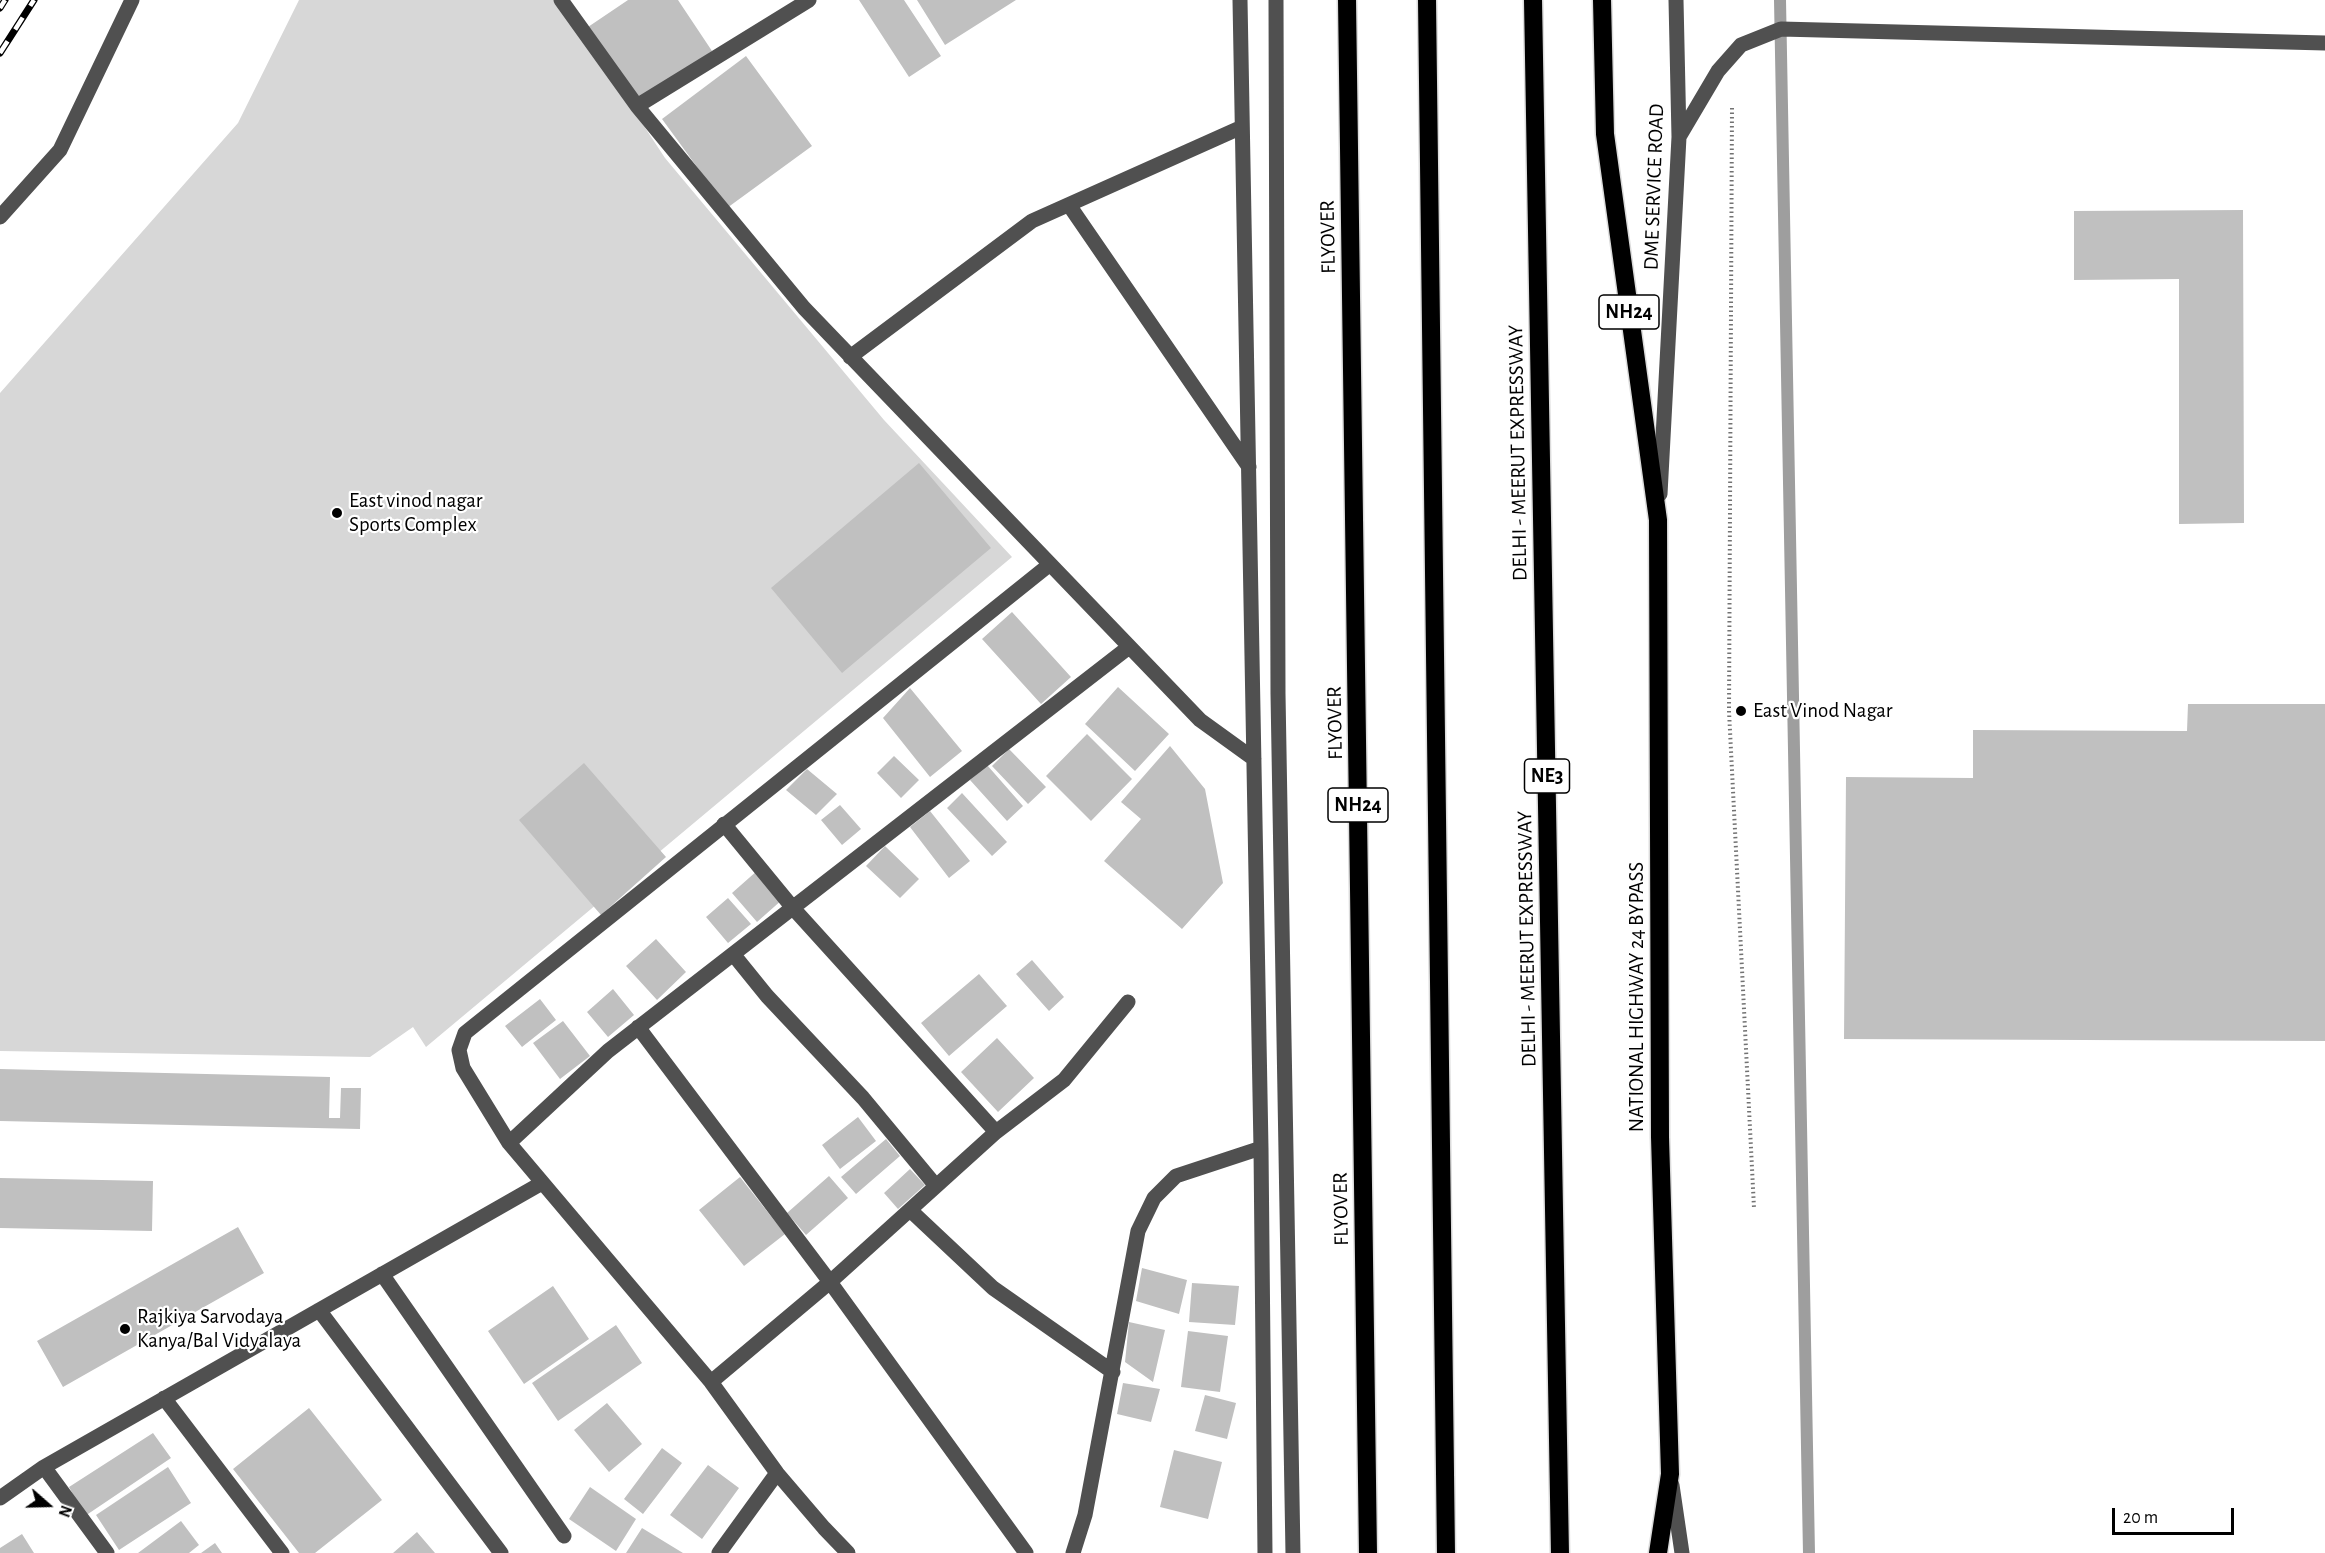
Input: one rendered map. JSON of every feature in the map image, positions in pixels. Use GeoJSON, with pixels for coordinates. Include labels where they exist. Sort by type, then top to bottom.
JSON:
{"type":"FeatureCollection","features":[{"type":"Feature","properties":{"kind":"highway","name":"FLYOVER"},"geometry":{"type":"LineString","coordinates":[[1347,0],[1368,1553]]}},
{"type":"Feature","properties":{"kind":"highway"},"geometry":{"type":"LineString","coordinates":[[1427,0],[1446,1553]]}},
{"type":"Feature","properties":{"kind":"highway","name":"DELHI - MEERUT EXPRESSWAY"},"geometry":{"type":"LineString","coordinates":[[1533,0],[1560,1553]]}},
{"type":"Feature","properties":{"kind":"highway","name":"NH24"},"geometry":{"type":"LineString","coordinates":[[1602,0],[1605,134],[1658,520]]}},
{"type":"Feature","properties":{"kind":"highway","name":"NATIONAL HIGHWAY 24 BYPASS"},"geometry":{"type":"LineString","coordinates":[[1658,520],[1660,1137],[1670,1474]]}},
{"type":"Feature","properties":{"kind":"highway","name":"NH24"},"geometry":{"type":"LineString","coordinates":[[1658,1553],[1670,1474]]}},
{"type":"Feature","properties":{"kind":"street"},"geometry":{"type":"LineString","coordinates":[[0,217],[60,150],[132,0]]}},
{"type":"Feature","properties":{"kind":"street"},"geometry":{"type":"LineString","coordinates":[[561,0],[637,106],[804,308],[1200,720],[1254,759]]}},
{"type":"Feature","properties":{"kind":"street"},"geometry":{"type":"LineString","coordinates":[[637,106],[809,0]]}},
{"type":"Feature","properties":{"kind":"street"},"geometry":{"type":"LineString","coordinates":[[1240,0],[1261,1148],[1265,1553]]}},
{"type":"Feature","properties":{"kind":"street"},"geometry":{"type":"LineString","coordinates":[[1276,0],[1278,694],[1293,1553]]}},
{"type":"Feature","properties":{"kind":"street","name":"DME SERVICE ROAD"},"geometry":{"type":"LineString","coordinates":[[1658,520],[1679,137],[1676,0]]}},
{"type":"Feature","properties":{"kind":"street"},"geometry":{"type":"LineString","coordinates":[[1679,137],[1718,70],[1741,45],[1781,29],[2325,43]]}},
{"type":"Feature","properties":{"kind":"street"},"geometry":{"type":"LineString","coordinates":[[850,357],[1032,221],[1242,128]]}},
{"type":"Feature","properties":{"kind":"street"},"geometry":{"type":"LineString","coordinates":[[1069,205],[1249,467]]}},
{"type":"Feature","properties":{"kind":"street"},"geometry":{"type":"LineString","coordinates":[[848,1553],[777,1473],[711,1382],[509,1143],[464,1068],[459,1050],[465,1033],[1049,565]]}},
{"type":"Feature","properties":{"kind":"street"},"geometry":{"type":"LineString","coordinates":[[509,1143],[608,1051],[1129,647]]}},
{"type":"Feature","properties":{"kind":"street"},"geometry":{"type":"LineString","coordinates":[[724,824],[793,908],[996,1132]]}},
{"type":"Feature","properties":{"kind":"street"},"geometry":{"type":"LineString","coordinates":[[733,954],[767,996],[862,1098],[936,1186]]}},
{"type":"Feature","properties":{"kind":"street"},"geometry":{"type":"LineString","coordinates":[[711,1382],[830,1282],[996,1132],[1064,1080],[1128,1002]]}},
{"type":"Feature","properties":{"kind":"street"},"geometry":{"type":"LineString","coordinates":[[638,1028],[830,1282],[1026,1553]]}},
{"type":"Feature","properties":{"kind":"street"},"geometry":{"type":"LineString","coordinates":[[1073,1553],[1085,1515],[1138,1231],[1154,1198],[1176,1176],[1261,1148]]}},
{"type":"Feature","properties":{"kind":"street"},"geometry":{"type":"LineString","coordinates":[[0,1498],[44,1467],[542,1183]]}},
{"type":"Feature","properties":{"kind":"street"},"geometry":{"type":"LineString","coordinates":[[910,1210],[993,1288],[1113,1372]]}},
{"type":"Feature","properties":{"kind":"street"},"geometry":{"type":"LineString","coordinates":[[382,1274],[564,1536]]}},
{"type":"Feature","properties":{"kind":"street"},"geometry":{"type":"LineString","coordinates":[[319,1310],[501,1553]]}},
{"type":"Feature","properties":{"kind":"street"},"geometry":{"type":"LineString","coordinates":[[164,1398],[282,1553]]}},
{"type":"Feature","properties":{"kind":"street"},"geometry":{"type":"LineString","coordinates":[[44,1467],[106,1553]]}},
{"type":"Feature","properties":{"kind":"street"},"geometry":{"type":"LineString","coordinates":[[719,1553],[777,1473]]}},
{"type":"Feature","properties":{"kind":"street"},"geometry":{"type":"LineString","coordinates":[[1670,1474],[1682,1553]]}},
{"type":"Feature","properties":{"kind":"path"},"geometry":{"type":"LineString","coordinates":[[1732,105],[1729,711],[1754,1208]]}},
{"type":"Feature","properties":{"kind":"shaded area"},"geometry":{"type":"Polygon","coordinates":[[[299,0],[561,0],[665,158],[884,420],[1012,557],[426,1047],[413,1027],[370,1057],[0,1051],[0,393],[238,123],[299,0]]]}},
{"type":"Feature","properties":{"kind":"building"},"geometry":{"type":"Polygon","coordinates":[[[628,0],[678,0],[712,51],[638,101],[588,27],[628,0]]]}},
{"type":"Feature","properties":{"kind":"building"},"geometry":{"type":"Polygon","coordinates":[[[859,0],[904,0],[941,56],[909,77],[859,0]]]}},
{"type":"Feature","properties":{"kind":"building"},"geometry":{"type":"Polygon","coordinates":[[[917,0],[1016,0],[945,45],[917,0]]]}},
{"type":"Feature","properties":{"kind":"building"},"geometry":{"type":"Polygon","coordinates":[[[746,56],[812,146],[727,208],[662,119],[746,56]]]}},
{"type":"Feature","properties":{"kind":"building"},"geometry":{"type":"Polygon","coordinates":[[[2243,210],[2244,523],[2179,524],[2179,279],[2074,280],[2074,211],[2243,210]]]}},
{"type":"Feature","properties":{"kind":"building"},"geometry":{"type":"Polygon","coordinates":[[[919,463],[991,548],[842,673],[771,588],[919,463]]]}},
{"type":"Feature","properties":{"kind":"building"},"geometry":{"type":"Polygon","coordinates":[[[1012,612],[1071,677],[1041,704],[982,639],[1012,612]]]}},
{"type":"Feature","properties":{"kind":"building"},"geometry":{"type":"Polygon","coordinates":[[[1118,687],[1169,734],[1135,771],[1085,724],[1118,687]]]}},
{"type":"Feature","properties":{"kind":"building"},"geometry":{"type":"Polygon","coordinates":[[[910,688],[962,751],[930,777],[883,718],[910,688]]]}},
{"type":"Feature","properties":{"kind":"building"},"geometry":{"type":"Polygon","coordinates":[[[2188,704],[2325,704],[2325,1041],[1844,1039],[1846,777],[1973,778],[1973,730],[2187,731],[2188,704]]]}},
{"type":"Feature","properties":{"kind":"building"},"geometry":{"type":"Polygon","coordinates":[[[1087,734],[1132,779],[1091,821],[1046,776],[1087,734]]]}},
{"type":"Feature","properties":{"kind":"building"},"geometry":{"type":"Polygon","coordinates":[[[1170,746],[1205,789],[1223,883],[1182,929],[1104,861],[1141,819],[1121,802],[1170,746]]]}},
{"type":"Feature","properties":{"kind":"building"},"geometry":{"type":"Polygon","coordinates":[[[1009,749],[1046,787],[1028,804],[992,766],[1009,749]]]}},
{"type":"Feature","properties":{"kind":"building"},"geometry":{"type":"Polygon","coordinates":[[[894,756],[919,780],[901,798],[877,773],[894,756]]]}},
{"type":"Feature","properties":{"kind":"building"},"geometry":{"type":"Polygon","coordinates":[[[584,763],[666,857],[601,915],[519,820],[584,763]]]}},
{"type":"Feature","properties":{"kind":"building"},"geometry":{"type":"Polygon","coordinates":[[[987,765],[1023,806],[1007,821],[970,780],[987,765]]]}},
{"type":"Feature","properties":{"kind":"building"},"geometry":{"type":"Polygon","coordinates":[[[807,769],[837,794],[816,815],[786,790],[807,769]]]}},
{"type":"Feature","properties":{"kind":"building"},"geometry":{"type":"Polygon","coordinates":[[[962,793],[1007,842],[992,856],[947,808],[962,793]]]}},
{"type":"Feature","properties":{"kind":"building"},"geometry":{"type":"Polygon","coordinates":[[[840,805],[861,829],[842,845],[821,820],[840,805]]]}},
{"type":"Feature","properties":{"kind":"building"},"geometry":{"type":"Polygon","coordinates":[[[930,811],[970,861],[949,878],[910,827],[930,811]]]}},
{"type":"Feature","properties":{"kind":"building"},"geometry":{"type":"Polygon","coordinates":[[[885,846],[919,879],[900,898],[866,866],[885,846]]]}},
{"type":"Feature","properties":{"kind":"building"},"geometry":{"type":"Polygon","coordinates":[[[758,870],[783,899],[757,922],[732,893],[758,870]]]}},
{"type":"Feature","properties":{"kind":"building"},"geometry":{"type":"Polygon","coordinates":[[[728,898],[751,924],[728,943],[706,917],[728,898]]]}},
{"type":"Feature","properties":{"kind":"building"},"geometry":{"type":"Polygon","coordinates":[[[656,939],[686,972],[657,1000],[626,966],[656,939]]]}},
{"type":"Feature","properties":{"kind":"building"},"geometry":{"type":"Polygon","coordinates":[[[1032,960],[1064,997],[1049,1011],[1016,974],[1032,960]]]}},
{"type":"Feature","properties":{"kind":"building"},"geometry":{"type":"Polygon","coordinates":[[[979,974],[1007,1006],[949,1056],[921,1023],[979,974]]]}},
{"type":"Feature","properties":{"kind":"building"},"geometry":{"type":"Polygon","coordinates":[[[613,989],[634,1015],[608,1037],[587,1012],[613,989]]]}},
{"type":"Feature","properties":{"kind":"building"},"geometry":{"type":"Polygon","coordinates":[[[540,999],[556,1020],[522,1047],[505,1026],[540,999]]]}},
{"type":"Feature","properties":{"kind":"building"},"geometry":{"type":"Polygon","coordinates":[[[563,1021],[590,1056],[560,1079],[533,1043],[563,1021]]]}},
{"type":"Feature","properties":{"kind":"building"},"geometry":{"type":"Polygon","coordinates":[[[997,1038],[1034,1078],[998,1112],[961,1072],[997,1038]]]}},
{"type":"Feature","properties":{"kind":"building"},"geometry":{"type":"Polygon","coordinates":[[[0,1069],[330,1077],[329,1118],[340,1118],[341,1088],[361,1088],[360,1129],[0,1121],[0,1069]]]}},
{"type":"Feature","properties":{"kind":"building"},"geometry":{"type":"Polygon","coordinates":[[[858,1117],[876,1141],[840,1169],[822,1145],[858,1117]]]}},
{"type":"Feature","properties":{"kind":"building"},"geometry":{"type":"Polygon","coordinates":[[[886,1139],[900,1156],[856,1194],[841,1177],[886,1139]]]}},
{"type":"Feature","properties":{"kind":"building"},"geometry":{"type":"Polygon","coordinates":[[[910,1169],[925,1185],[898,1209],[884,1193],[910,1169]]]}},
{"type":"Feature","properties":{"kind":"building"},"geometry":{"type":"Polygon","coordinates":[[[829,1176],[848,1198],[806,1235],[787,1213],[829,1176]]]}},
{"type":"Feature","properties":{"kind":"building"},"geometry":{"type":"Polygon","coordinates":[[[740,1177],[785,1234],[744,1266],[699,1210],[740,1177]]]}},
{"type":"Feature","properties":{"kind":"building"},"geometry":{"type":"Polygon","coordinates":[[[0,1178],[153,1181],[152,1231],[0,1228],[0,1178]]]}},
{"type":"Feature","properties":{"kind":"building"},"geometry":{"type":"Polygon","coordinates":[[[238,1227],[264,1273],[63,1387],[37,1341],[238,1227]]]}},
{"type":"Feature","properties":{"kind":"building"},"geometry":{"type":"Polygon","coordinates":[[[1142,1268],[1187,1280],[1179,1314],[1136,1301],[1142,1268]]]}},
{"type":"Feature","properties":{"kind":"building"},"geometry":{"type":"Polygon","coordinates":[[[1192,1283],[1239,1286],[1235,1325],[1189,1322],[1192,1283]]]}},
{"type":"Feature","properties":{"kind":"building"},"geometry":{"type":"Polygon","coordinates":[[[553,1286],[589,1339],[524,1384],[488,1331],[553,1286]]]}},
{"type":"Feature","properties":{"kind":"building"},"geometry":{"type":"Polygon","coordinates":[[[1129,1322],[1165,1330],[1153,1382],[1125,1362],[1129,1322]]]}},
{"type":"Feature","properties":{"kind":"building"},"geometry":{"type":"Polygon","coordinates":[[[616,1325],[642,1363],[558,1421],[532,1383],[616,1325]]]}},
{"type":"Feature","properties":{"kind":"building"},"geometry":{"type":"Polygon","coordinates":[[[1188,1331],[1228,1336],[1220,1392],[1181,1387],[1188,1331]]]}},
{"type":"Feature","properties":{"kind":"building"},"geometry":{"type":"Polygon","coordinates":[[[1123,1383],[1160,1389],[1151,1422],[1117,1414],[1123,1383]]]}},
{"type":"Feature","properties":{"kind":"building"},"geometry":{"type":"Polygon","coordinates":[[[1205,1395],[1236,1403],[1227,1439],[1195,1431],[1205,1395]]]}},
{"type":"Feature","properties":{"kind":"building"},"geometry":{"type":"Polygon","coordinates":[[[607,1403],[642,1444],[609,1472],[574,1430],[607,1403]]]}},
{"type":"Feature","properties":{"kind":"building"},"geometry":{"type":"Polygon","coordinates":[[[309,1408],[382,1500],[315,1553],[299,1553],[233,1469],[309,1408]]]}},
{"type":"Feature","properties":{"kind":"building"},"geometry":{"type":"Polygon","coordinates":[[[153,1433],[171,1458],[85,1516],[69,1487],[153,1433]]]}},
{"type":"Feature","properties":{"kind":"building"},"geometry":{"type":"Polygon","coordinates":[[[662,1448],[682,1463],[643,1514],[624,1499],[662,1448]]]}},
{"type":"Feature","properties":{"kind":"building"},"geometry":{"type":"Polygon","coordinates":[[[1174,1450],[1222,1462],[1208,1519],[1160,1507],[1174,1450]]]}},
{"type":"Feature","properties":{"kind":"building"},"geometry":{"type":"Polygon","coordinates":[[[708,1465],[739,1488],[702,1539],[670,1515],[708,1465]]]}},
{"type":"Feature","properties":{"kind":"building"},"geometry":{"type":"Polygon","coordinates":[[[168,1467],[191,1503],[119,1550],[96,1515],[168,1467]]]}},
{"type":"Feature","properties":{"kind":"building"},"geometry":{"type":"Polygon","coordinates":[[[590,1487],[636,1519],[616,1551],[569,1519],[590,1487]]]}},
{"type":"Feature","properties":{"kind":"building"},"geometry":{"type":"Polygon","coordinates":[[[181,1521],[199,1545],[189,1553],[138,1553],[181,1521]]]}},
{"type":"Feature","properties":{"kind":"building"},"geometry":{"type":"Polygon","coordinates":[[[642,1528],[683,1553],[626,1553],[642,1528]]]}},
{"type":"Feature","properties":{"kind":"building"},"geometry":{"type":"Polygon","coordinates":[[[417,1532],[435,1553],[393,1553],[417,1532]]]}},
{"type":"Feature","properties":{"kind":"building"},"geometry":{"type":"Polygon","coordinates":[[[22,1534],[34,1553],[0,1553],[0,1548],[22,1534]]]}},
{"type":"Feature","properties":{"kind":"building"},"geometry":{"type":"Polygon","coordinates":[[[215,1543],[222,1553],[201,1553],[215,1543]]]}},
{"type":"Feature","properties":{"kind":"waterway"},"geometry":{"type":"LineString","coordinates":[[1780,0],[1809,1553]]}},
{"type":"Feature","properties":{"kind":"railway"},"geometry":{"type":"LineString","coordinates":[[0,8],[5,0]]}},
{"type":"Feature","properties":{"kind":"railway"},"geometry":{"type":"LineString","coordinates":[[0,53],[34,0]]}},
{"type":"Feature","properties":{"kind":"place","name":"East vinod nagar Sports Complex"},"geometry":{"type":"Point","coordinates":[337,513]}},
{"type":"Feature","properties":{"kind":"place","name":"East Vinod Nagar"},"geometry":{"type":"Point","coordinates":[1741,711]}},
{"type":"Feature","properties":{"kind":"place","name":"Rajkiya Sarvodaya Kanya/Bal Vidyalaya"},"geometry":{"type":"Point","coordinates":[125,1329]}}]}
